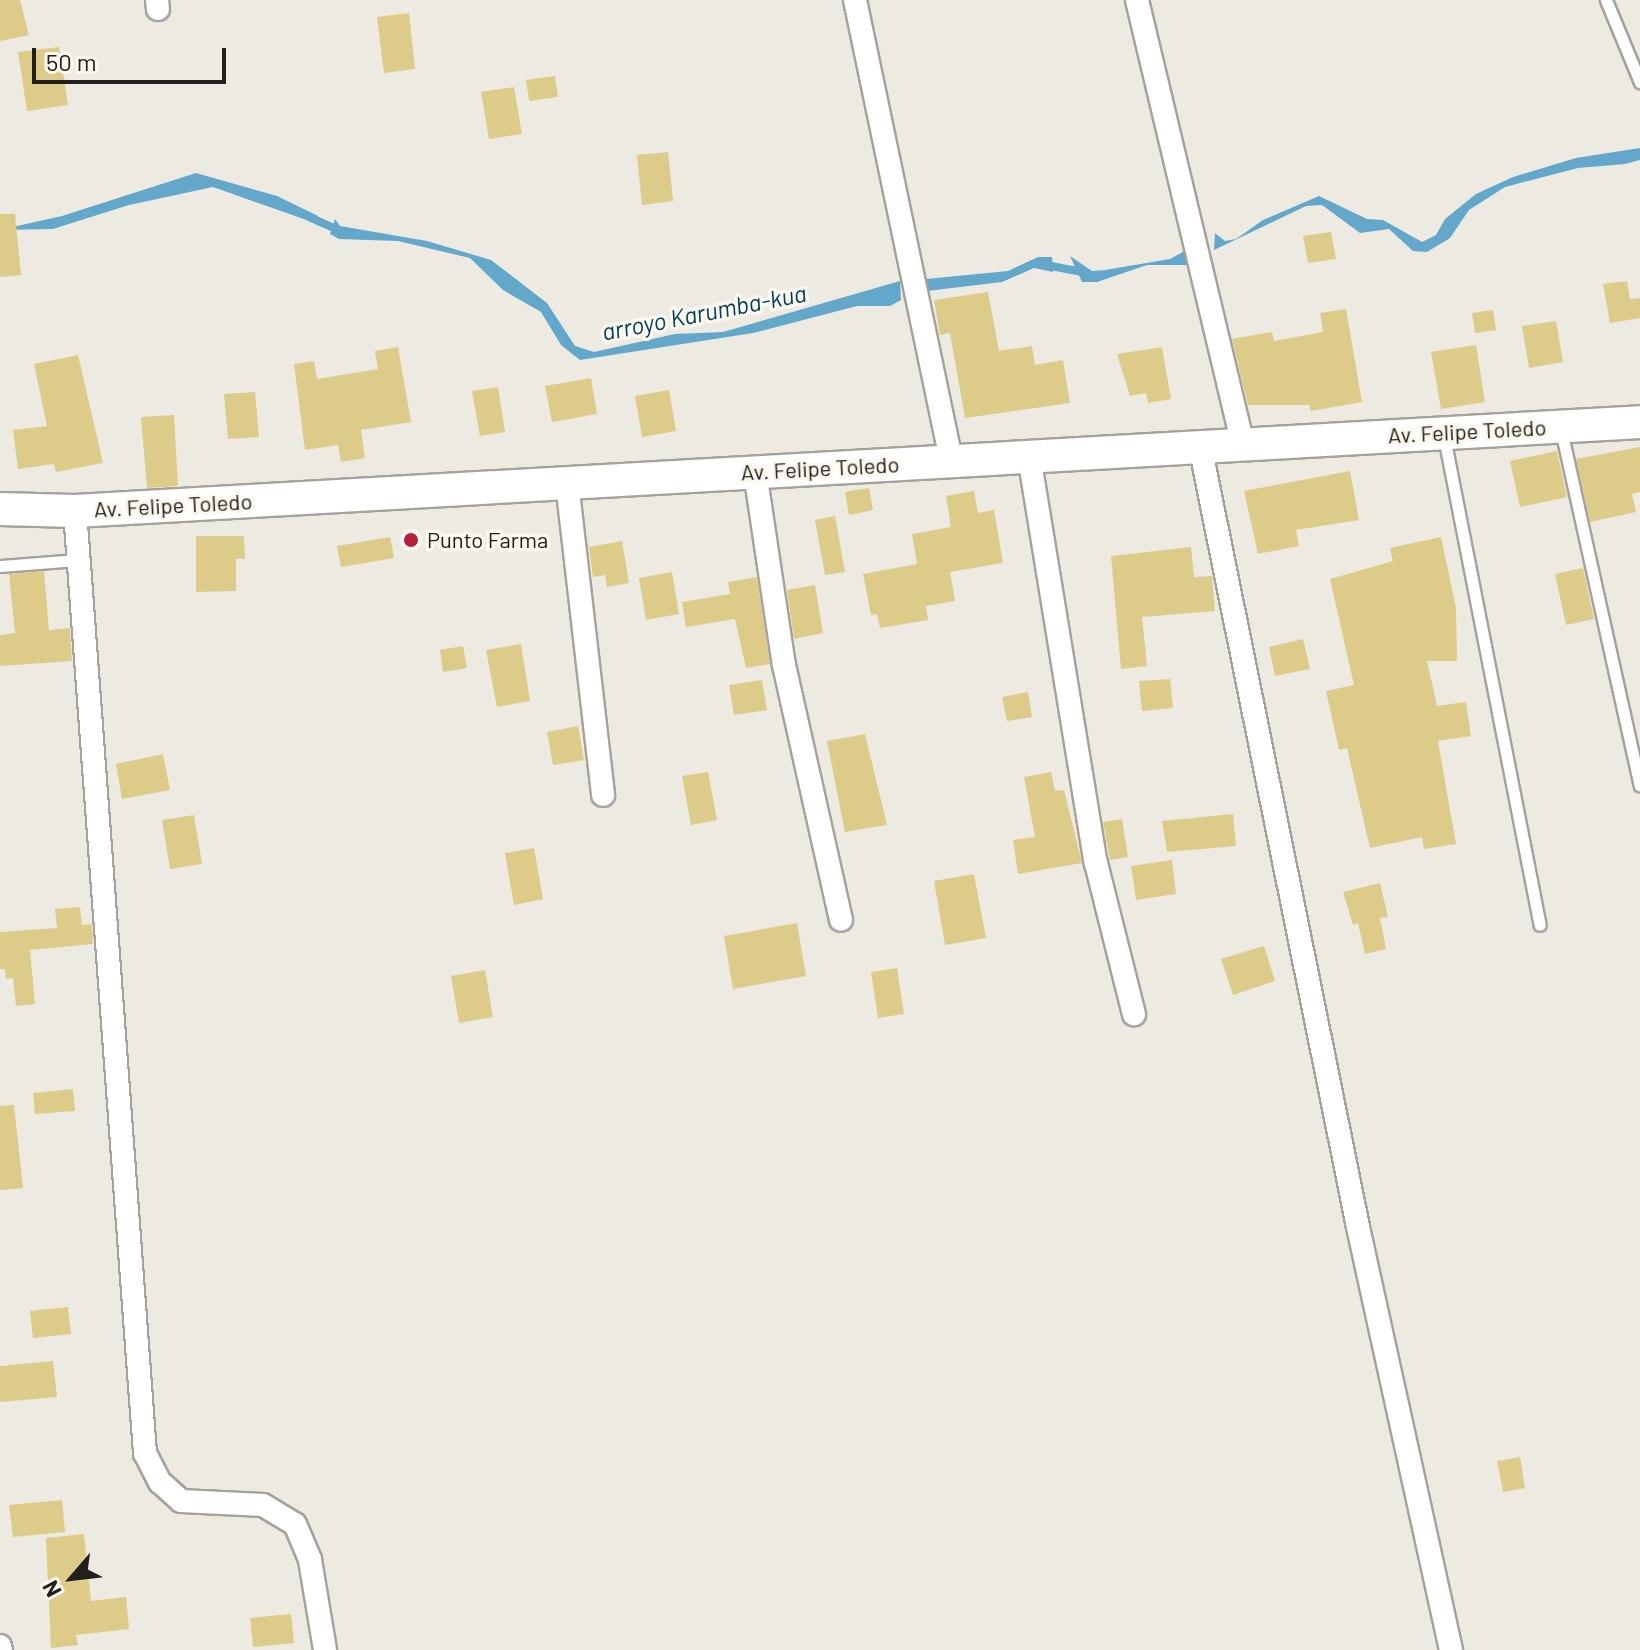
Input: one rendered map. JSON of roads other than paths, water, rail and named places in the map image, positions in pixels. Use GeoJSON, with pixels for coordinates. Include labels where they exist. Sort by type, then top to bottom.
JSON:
{"type":"FeatureCollection","features":[{"type":"Feature","properties":{"kind":"main road","name":"Av. Felipe Toledo"},"geometry":{"type":"LineString","coordinates":[[0,509],[75,511],[1640,422]]}},
{"type":"Feature","properties":{"kind":"street"},"geometry":{"type":"LineString","coordinates":[[855,0],[951,460]]}},
{"type":"Feature","properties":{"kind":"street"},"geometry":{"type":"LineString","coordinates":[[1137,0],[1243,444]]}},
{"type":"Feature","properties":{"kind":"street"},"geometry":{"type":"LineString","coordinates":[[1200,446],[1358,1227],[1451,1650]]}},
{"type":"Feature","properties":{"kind":"street"},"geometry":{"type":"LineString","coordinates":[[1029,456],[1096,863],[1134,1014]]}},
{"type":"Feature","properties":{"kind":"street"},"geometry":{"type":"LineString","coordinates":[[755,472],[784,665],[841,920]]}},
{"type":"Feature","properties":{"kind":"street"},"geometry":{"type":"LineString","coordinates":[[567,483],[603,795]]}},
{"type":"Feature","properties":{"kind":"street"},"geometry":{"type":"LineString","coordinates":[[75,511],[145,1453],[160,1482],[181,1501],[263,1505],[295,1524],[310,1560],[325,1650]]}},
{"type":"Feature","properties":{"kind":"lane"},"geometry":{"type":"LineString","coordinates":[[1606,0],[1640,82]]}},
{"type":"Feature","properties":{"kind":"lane"},"geometry":{"type":"LineString","coordinates":[[1560,426],[1640,785]]}},
{"type":"Feature","properties":{"kind":"lane"},"geometry":{"type":"LineString","coordinates":[[1443,433],[1540,925]]}},
{"type":"Feature","properties":{"kind":"lane"},"geometry":{"type":"LineString","coordinates":[[0,566],[78,560]]}},
{"type":"Feature","properties":{"kind":"water"},"geometry":{"type":"Polygon","coordinates":[[[1640,148],[1640,160],[1578,168],[1505,187],[1469,210],[1450,238],[1427,252],[1413,251],[1389,229],[1360,233],[1322,205],[1306,206],[1214,250],[1215,233],[1225,241],[1236,239],[1263,220],[1319,196],[1367,219],[1383,220],[1422,242],[1436,235],[1445,219],[1476,194],[1513,177],[1576,158],[1640,148]]]}},
{"type":"Feature","properties":{"kind":"water"},"geometry":{"type":"Polygon","coordinates":[[[196,173],[277,196],[318,216],[315,223],[213,187],[129,205],[53,229],[0,230],[0,223],[17,226],[62,216],[196,173]]]}},
{"type":"Feature","properties":{"kind":"water"},"geometry":{"type":"Polygon","coordinates":[[[335,219],[340,226],[427,241],[491,260],[547,303],[575,346],[594,352],[675,334],[723,332],[900,281],[901,300],[890,306],[857,306],[753,333],[580,360],[561,345],[541,312],[503,290],[470,258],[398,241],[339,239],[330,234],[335,219]]]}},
{"type":"Feature","properties":{"kind":"water"},"geometry":{"type":"Polygon","coordinates":[[[1190,248],[1190,265],[1147,265],[1097,282],[1082,282],[1070,256],[1092,271],[1170,259],[1190,248]]]}},
{"type":"Feature","properties":{"kind":"water"},"geometry":{"type":"Polygon","coordinates":[[[1038,257],[1052,257],[1053,272],[1034,268],[1002,282],[927,291],[926,279],[1008,271],[1038,257]]]}},
{"type":"Feature","properties":{"kind":"waterway","name":"arroyo Karumba-kua"},"geometry":{"type":"LineString","coordinates":[[309,217],[340,231]]}},
{"type":"Feature","properties":{"kind":"waterway","name":"arroyo Karumba-kua"},"geometry":{"type":"LineString","coordinates":[[1041,264],[1082,272]]}},
{"type":"Feature","properties":{"kind":"place","name":"Punto Farma"},"geometry":{"type":"Point","coordinates":[411,540]}}]}
